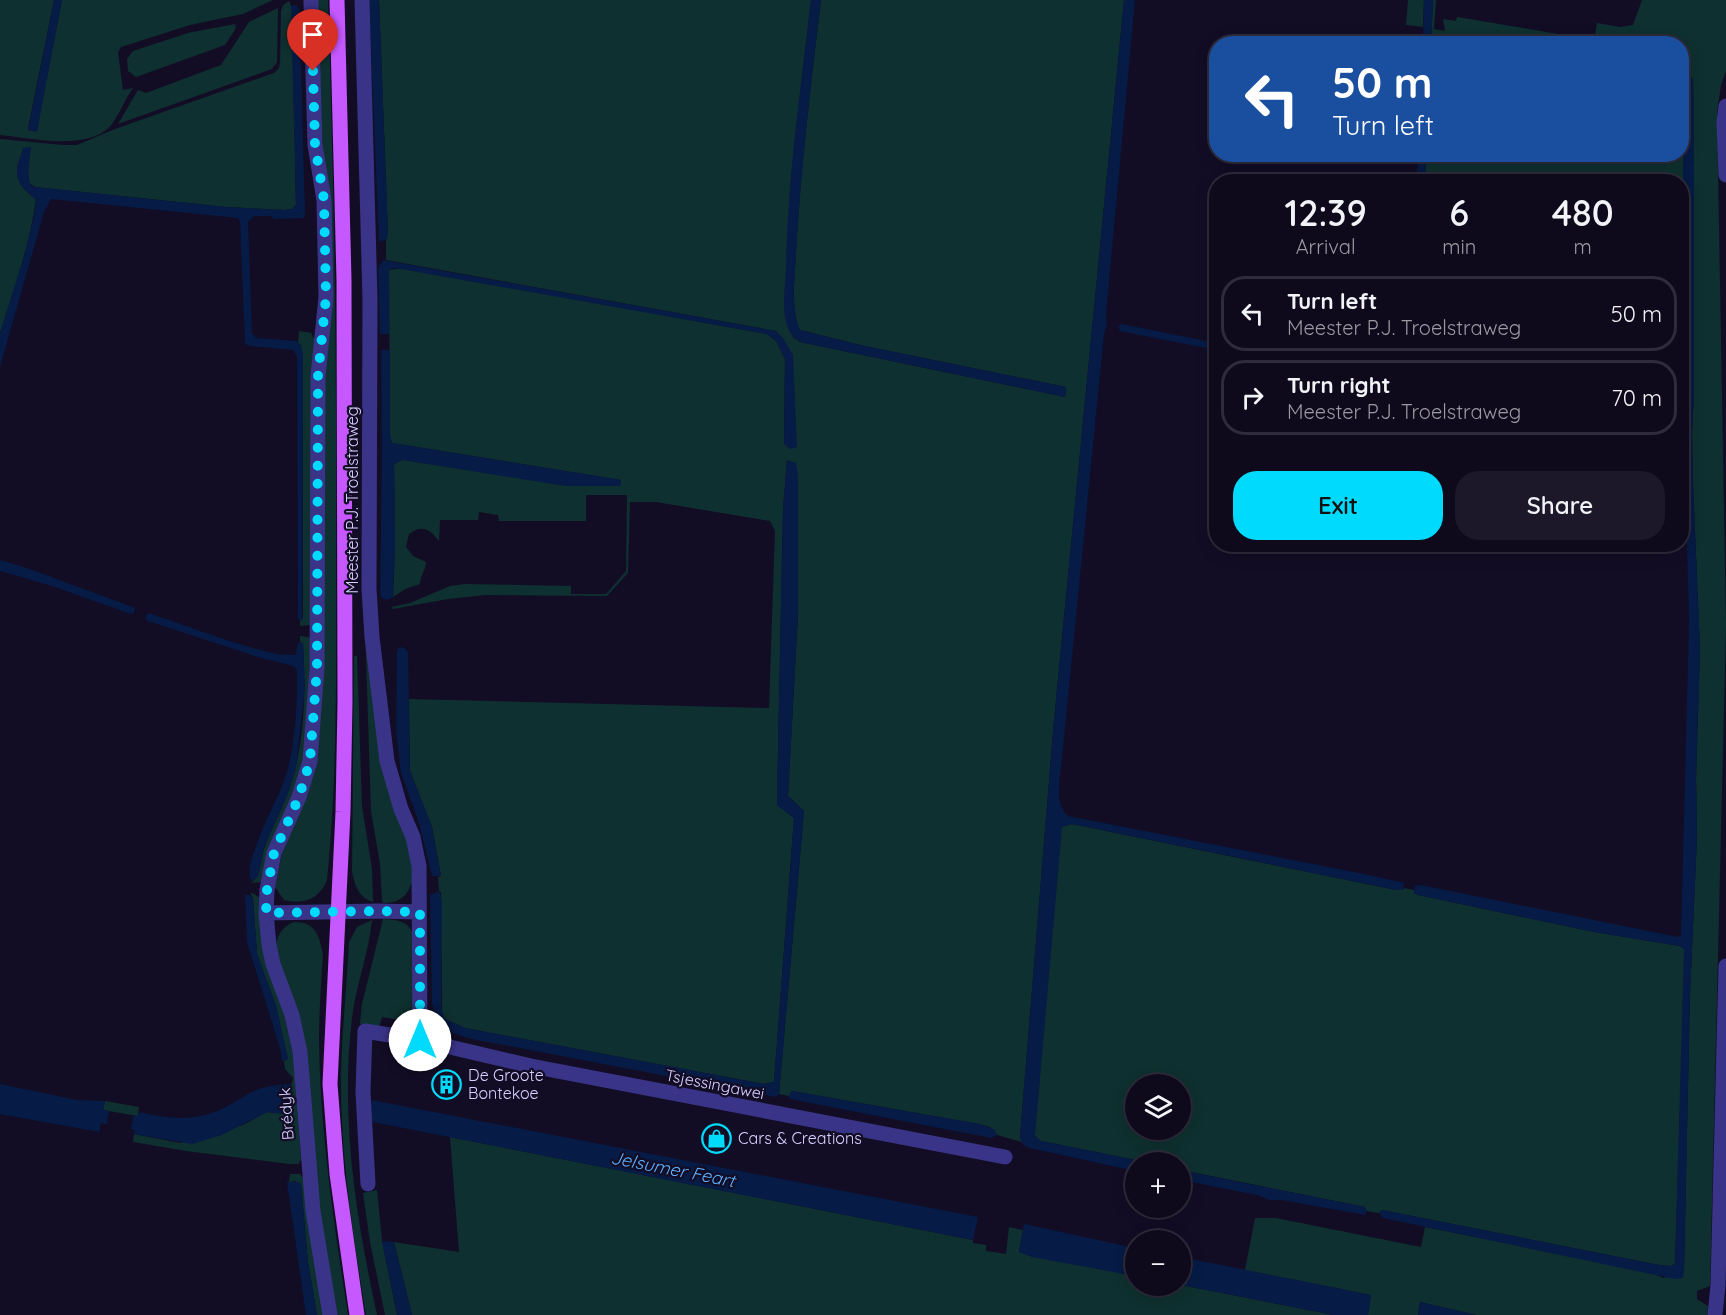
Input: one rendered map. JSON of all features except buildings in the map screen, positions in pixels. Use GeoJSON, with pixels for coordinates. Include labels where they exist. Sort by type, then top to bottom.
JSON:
{"type":"FeatureCollection","features":[{"type":"Feature","properties":{"kind":"main road","name":"Meester P.J. Troelstraweg"},"geometry":{"type":"LineString","coordinates":[[337,0],[344,268],[345,576],[343,812],[337,911]]}},
{"type":"Feature","properties":{"kind":"main road"},"geometry":{"type":"LineString","coordinates":[[337,911],[330,1084],[337,1174],[357,1315]]}},
{"type":"Feature","properties":{"kind":"street"},"geometry":{"type":"LineString","coordinates":[[311,0],[315,145],[324,200],[326,297],[318,376],[317,668],[310,761],[299,797],[274,853],[267,890],[266,913],[420,912],[420,1040]]}},
{"type":"Feature","properties":{"kind":"street","name":"Meester P.J. Troelstraweg"},"geometry":{"type":"LineString","coordinates":[[362,0],[369,280],[369,589],[372,637],[391,779],[417,850],[420,912]]}},
{"type":"Feature","properties":{"kind":"street"},"geometry":{"type":"LineString","coordinates":[[1726,106],[1724,122],[1726,175]]}},
{"type":"Feature","properties":{"kind":"street","name":"Brédyk"},"geometry":{"type":"LineString","coordinates":[[266,913],[273,964],[292,1016],[300,1052],[313,1211],[330,1315]]}},
{"type":"Feature","properties":{"kind":"street"},"geometry":{"type":"LineString","coordinates":[[1715,1315],[1718,1285],[1726,966]]}},
{"type":"Feature","properties":{"kind":"street","name":"Tsjessingawei"},"geometry":{"type":"LineString","coordinates":[[368,1184],[363,1120],[362,1062],[365,1031],[420,1040],[531,1066],[1005,1157]]}},
{"type":"Feature","properties":{"kind":"green space"},"geometry":{"type":"Polygon","coordinates":[[[0,0],[54,0],[28,130],[36,131],[62,0],[273,0],[243,14],[190,25],[121,47],[118,52],[123,90],[133,88],[115,120],[102,133],[90,138],[59,141],[0,135],[0,0]]]}},
{"type":"Feature","properties":{"kind":"green space"},"geometry":{"type":"Polygon","coordinates":[[[317,0],[328,0],[332,139],[336,415],[336,718],[327,880],[315,896],[298,902],[284,900],[275,887],[282,853],[310,784],[323,159],[317,0]]]}},
{"type":"Feature","properties":{"kind":"green space"},"geometry":{"type":"Polygon","coordinates":[[[379,0],[811,0],[794,147],[788,327],[793,337],[800,342],[1065,397],[1066,387],[860,345],[800,330],[795,312],[794,282],[806,126],[821,0],[1124,0],[1054,720],[1020,1137],[1022,1142],[997,1135],[990,1127],[979,1124],[792,1091],[789,1096],[779,1094],[804,811],[788,796],[798,614],[798,475],[787,461],[783,509],[777,805],[794,818],[774,1082],[764,1084],[465,1028],[445,1019],[442,1014],[441,892],[438,877],[441,876],[432,827],[410,771],[409,699],[769,708],[775,531],[770,521],[656,502],[630,502],[628,573],[607,596],[485,595],[393,609],[391,607],[410,603],[450,586],[464,584],[571,586],[571,594],[606,594],[626,571],[627,495],[586,495],[586,521],[499,521],[498,515],[479,512],[478,520],[440,520],[439,541],[426,529],[418,529],[409,534],[406,547],[413,556],[426,562],[420,584],[405,589],[393,597],[394,464],[403,460],[620,486],[621,480],[392,443],[390,436],[389,270],[404,268],[767,334],[776,341],[785,359],[784,444],[793,355],[776,331],[386,260],[388,234],[379,0]]]}},
{"type":"Feature","properties":{"kind":"green space"},"geometry":{"type":"Polygon","coordinates":[[[1408,0],[1424,0],[1423,27],[1406,25],[1408,0]]]}},
{"type":"Feature","properties":{"kind":"green space"},"geometry":{"type":"Polygon","coordinates":[[[1433,0],[1436,0],[1434,29],[1445,31],[1443,19],[1456,21],[1457,17],[1570,36],[1431,36],[1433,0]]]}},
{"type":"Feature","properties":{"kind":"green space"},"geometry":{"type":"Polygon","coordinates":[[[1642,0],[1726,0],[1726,71],[1721,85],[1717,112],[1726,625],[1710,1286],[1697,1291],[1697,1299],[1708,1306],[1707,1315],[1476,1315],[1420,1302],[1418,1315],[1368,1315],[1371,1295],[1245,1270],[1255,1218],[1276,1218],[1421,1247],[1425,1227],[1651,1272],[1663,1278],[1684,1271],[1690,995],[1697,837],[1696,779],[1700,649],[1692,433],[1694,395],[1693,79],[1689,84],[1689,36],[1595,36],[1597,23],[1620,27],[1633,25],[1642,0]]]}},
{"type":"Feature","properties":{"kind":"green space"},"geometry":{"type":"Polygon","coordinates":[[[289,1],[292,8],[296,205],[292,209],[285,210],[226,207],[35,187],[29,183],[28,168],[18,162],[17,174],[20,184],[36,199],[26,250],[0,333],[0,139],[77,145],[115,129],[274,73],[280,63],[281,11],[283,5],[289,1]]]}},
{"type":"Feature","properties":{"kind":"green space"},"geometry":{"type":"Polygon","coordinates":[[[278,8],[277,62],[272,69],[118,124],[138,90],[146,93],[221,65],[249,22],[278,8]]]}},
{"type":"Feature","properties":{"kind":"green space"},"geometry":{"type":"Polygon","coordinates":[[[235,24],[236,28],[225,45],[136,77],[128,71],[127,59],[133,51],[188,33],[235,24]]]}},
{"type":"Feature","properties":{"kind":"green space"},"geometry":{"type":"Polygon","coordinates":[[[1426,162],[1684,162],[1683,174],[1425,174],[1426,162]]]}},
{"type":"Feature","properties":{"kind":"green space"},"geometry":{"type":"Polygon","coordinates":[[[299,331],[311,333],[315,341],[310,625],[300,626],[300,620],[303,618],[303,356],[301,345],[298,343],[299,331]]]}},
{"type":"Feature","properties":{"kind":"green space"},"geometry":{"type":"Polygon","coordinates":[[[365,627],[414,874],[408,892],[401,899],[390,903],[383,903],[382,900],[380,864],[371,811],[365,627]]]}},
{"type":"Feature","properties":{"kind":"green space"},"geometry":{"type":"Polygon","coordinates":[[[300,636],[309,637],[311,640],[305,760],[263,882],[251,883],[257,875],[265,846],[289,790],[298,755],[304,699],[303,644],[300,642],[300,636]]]}},
{"type":"Feature","properties":{"kind":"green space"},"geometry":{"type":"Polygon","coordinates":[[[354,656],[357,656],[362,806],[372,869],[373,902],[361,894],[352,872],[354,656]]]}},
{"type":"Feature","properties":{"kind":"green space"},"geometry":{"type":"Polygon","coordinates":[[[1072,824],[1396,890],[1404,888],[1414,890],[1414,893],[1418,895],[1594,932],[1680,946],[1684,949],[1685,957],[1675,1263],[1672,1266],[1659,1265],[1382,1210],[1379,1213],[1367,1211],[1365,1207],[1191,1172],[1191,1152],[1125,1152],[1125,1158],[1041,1141],[1035,1136],[1034,1128],[1061,827],[1072,824]]]}},
{"type":"Feature","properties":{"kind":"green space"},"geometry":{"type":"Polygon","coordinates":[[[250,892],[261,898],[294,1061],[301,1160],[298,1164],[186,1151],[133,1142],[134,1134],[180,1143],[243,1125],[267,1112],[285,1114],[293,1078],[285,1069],[284,1061],[288,1059],[276,1006],[257,954],[253,899],[250,892]]]}},
{"type":"Feature","properties":{"kind":"green space"},"geometry":{"type":"Polygon","coordinates":[[[383,919],[405,923],[413,934],[414,1021],[407,1029],[404,1029],[405,1021],[382,1017],[379,1027],[360,1024],[362,1004],[383,919]]]}},
{"type":"Feature","properties":{"kind":"green space"},"geometry":{"type":"Polygon","coordinates":[[[372,920],[352,1018],[348,1093],[352,1168],[377,1315],[366,1315],[345,1165],[341,1074],[349,942],[357,927],[372,920]]]}},
{"type":"Feature","properties":{"kind":"green space"},"geometry":{"type":"Polygon","coordinates":[[[294,922],[308,925],[316,932],[323,954],[319,1041],[322,1110],[333,1213],[348,1315],[335,1315],[276,945],[282,931],[294,922]]]}},
{"type":"Feature","properties":{"kind":"green space"},"geometry":{"type":"Polygon","coordinates":[[[105,1101],[139,1107],[138,1116],[103,1110],[105,1101]]]}},
{"type":"Feature","properties":{"kind":"green space"},"geometry":{"type":"Polygon","coordinates":[[[450,1137],[973,1240],[973,1243],[986,1245],[986,1251],[1006,1254],[1009,1227],[1023,1230],[1019,1252],[1125,1274],[1125,1296],[1191,1296],[1191,1287],[1334,1315],[412,1315],[394,1242],[459,1252],[450,1137]]]}},
{"type":"Feature","properties":{"kind":"green space"},"geometry":{"type":"Polygon","coordinates":[[[290,1174],[300,1174],[304,1179],[324,1315],[317,1315],[308,1262],[301,1184],[295,1181],[289,1182],[290,1174]]]}},
{"type":"Feature","properties":{"kind":"green space"},"geometry":{"type":"Polygon","coordinates":[[[377,1190],[382,1241],[397,1315],[385,1315],[370,1242],[363,1193],[377,1190]]]}},
{"type":"Feature","properties":{"kind":"water"},"geometry":{"type":"Polygon","coordinates":[[[54,0],[62,0],[37,132],[28,130],[54,0]]]}},
{"type":"Feature","properties":{"kind":"water"},"geometry":{"type":"Polygon","coordinates":[[[369,0],[379,0],[388,234],[386,240],[379,241],[369,0]]]}},
{"type":"Feature","properties":{"kind":"water"},"geometry":{"type":"Polygon","coordinates":[[[811,0],[821,0],[803,158],[794,282],[795,312],[800,330],[860,345],[1066,387],[1065,397],[800,342],[790,333],[784,307],[789,202],[811,0]]]}},
{"type":"Feature","properties":{"kind":"water"},"geometry":{"type":"Polygon","coordinates":[[[1124,0],[1135,0],[1106,314],[1107,324],[1104,334],[1060,780],[1061,804],[1068,816],[1404,883],[1403,890],[1397,890],[1072,824],[1062,827],[1035,1136],[1041,1141],[1125,1158],[1125,1169],[1030,1148],[1023,1145],[1020,1137],[1054,720],[1124,0]]]}},
{"type":"Feature","properties":{"kind":"water"},"geometry":{"type":"Polygon","coordinates":[[[1424,0],[1433,0],[1431,36],[1423,36],[1424,0]]]}},
{"type":"Feature","properties":{"kind":"water"},"geometry":{"type":"Polygon","coordinates":[[[295,5],[299,8],[300,25],[305,216],[304,218],[273,219],[272,216],[254,216],[248,222],[252,333],[256,338],[296,341],[301,345],[303,356],[302,621],[298,619],[297,356],[293,350],[245,344],[238,218],[51,199],[44,212],[0,367],[0,333],[24,256],[36,200],[23,188],[18,177],[18,166],[23,148],[31,147],[28,175],[31,186],[35,187],[226,207],[285,210],[292,209],[296,205],[291,6],[295,5]]]}},
{"type":"Feature","properties":{"kind":"water"},"geometry":{"type":"Polygon","coordinates":[[[1689,74],[1693,79],[1694,105],[1692,433],[1700,649],[1696,779],[1697,837],[1690,995],[1684,1271],[1683,1278],[1675,1279],[1383,1218],[1379,1213],[1382,1210],[1659,1265],[1672,1266],[1675,1263],[1684,949],[1680,946],[1594,932],[1414,893],[1415,886],[1421,885],[1678,937],[1681,935],[1689,623],[1687,552],[1689,552],[1689,174],[1683,174],[1683,162],[1689,162],[1689,74]]]}},
{"type":"Feature","properties":{"kind":"water"},"geometry":{"type":"Polygon","coordinates":[[[1418,162],[1426,162],[1425,174],[1417,174],[1418,162]]]}},
{"type":"Feature","properties":{"kind":"water"},"geometry":{"type":"Polygon","coordinates":[[[383,260],[776,331],[793,355],[797,447],[790,449],[784,444],[785,359],[776,341],[767,334],[395,268],[389,270],[389,334],[380,334],[378,269],[383,260]]]}},
{"type":"Feature","properties":{"kind":"water"},"geometry":{"type":"Polygon","coordinates":[[[1121,324],[1209,342],[1209,349],[1120,331],[1118,326],[1121,324]]]}},
{"type":"Feature","properties":{"kind":"water"},"geometry":{"type":"Polygon","coordinates":[[[381,350],[390,350],[390,436],[392,443],[621,480],[620,486],[565,486],[403,460],[394,464],[393,597],[387,600],[382,598],[380,594],[381,350]]]}},
{"type":"Feature","properties":{"kind":"water"},"geometry":{"type":"Polygon","coordinates":[[[787,460],[796,463],[798,475],[798,614],[788,796],[804,811],[779,1094],[776,1097],[472,1039],[450,1031],[437,1019],[432,1003],[430,895],[439,891],[442,900],[441,1008],[445,1019],[465,1028],[764,1084],[774,1082],[794,818],[777,805],[783,509],[787,460]]]}},
{"type":"Feature","properties":{"kind":"water"},"geometry":{"type":"Polygon","coordinates":[[[0,560],[135,608],[133,614],[0,571],[0,560]]]}},
{"type":"Feature","properties":{"kind":"water"},"geometry":{"type":"Polygon","coordinates":[[[148,613],[268,652],[296,654],[298,642],[303,644],[305,687],[296,768],[289,791],[264,848],[258,877],[251,881],[249,871],[253,856],[290,761],[295,722],[297,670],[294,666],[261,658],[148,621],[145,618],[148,613]]]}},
{"type":"Feature","properties":{"kind":"water"},"geometry":{"type":"Polygon","coordinates":[[[399,647],[405,648],[408,652],[410,771],[432,827],[441,876],[432,876],[419,823],[401,773],[396,732],[397,651],[399,647]]]}},
{"type":"Feature","properties":{"kind":"water"},"geometry":{"type":"Polygon","coordinates":[[[245,895],[253,899],[257,954],[276,1006],[288,1059],[282,1061],[247,942],[245,895]]]}},
{"type":"Feature","properties":{"kind":"water"},"geometry":{"type":"Polygon","coordinates":[[[0,1084],[77,1100],[105,1101],[103,1110],[109,1111],[107,1124],[101,1123],[99,1132],[0,1114],[0,1084]]]}},
{"type":"Feature","properties":{"kind":"water"},"geometry":{"type":"Polygon","coordinates":[[[291,1084],[285,1114],[267,1112],[222,1135],[192,1144],[134,1134],[135,1130],[131,1129],[133,1116],[138,1116],[139,1112],[168,1117],[198,1117],[222,1109],[258,1089],[291,1084]]]}},
{"type":"Feature","properties":{"kind":"water"},"geometry":{"type":"Polygon","coordinates":[[[792,1091],[979,1124],[994,1129],[997,1135],[991,1138],[790,1099],[792,1091]]]}},
{"type":"Feature","properties":{"kind":"water","name":"Jelsumer Feart"},"geometry":{"type":"Polygon","coordinates":[[[372,1100],[978,1217],[973,1240],[368,1121],[372,1100]]]}},
{"type":"Feature","properties":{"kind":"water"},"geometry":{"type":"Polygon","coordinates":[[[1191,1172],[1365,1207],[1367,1211],[1365,1215],[1282,1200],[1270,1200],[1257,1195],[1191,1182],[1191,1172]]]}},
{"type":"Feature","properties":{"kind":"water"},"geometry":{"type":"Polygon","coordinates":[[[287,1182],[301,1184],[308,1262],[317,1315],[306,1315],[287,1182]]]}},
{"type":"Feature","properties":{"kind":"water"},"geometry":{"type":"Polygon","coordinates":[[[1024,1224],[1125,1246],[1125,1274],[1032,1257],[1019,1252],[1024,1224]]]}},
{"type":"Feature","properties":{"kind":"water"},"geometry":{"type":"Polygon","coordinates":[[[382,1241],[394,1242],[412,1315],[397,1315],[382,1241]]]}},
{"type":"Feature","properties":{"kind":"water"},"geometry":{"type":"Polygon","coordinates":[[[1191,1259],[1371,1295],[1368,1315],[1334,1315],[1191,1287],[1191,1259]]]}},
{"type":"Feature","properties":{"kind":"water"},"geometry":{"type":"Polygon","coordinates":[[[1420,1302],[1476,1315],[1418,1315],[1420,1302]]]}},
{"type":"Feature","properties":{"kind":"place","name":"De Groote Bontekoe"},"geometry":{"type":"Point","coordinates":[447,1084]}},
{"type":"Feature","properties":{"kind":"place","name":"Cars & Creations"},"geometry":{"type":"Point","coordinates":[717,1138]}},
{"type":"Feature","properties":{"kind":"route"},"geometry":{"type":"LineString","coordinates":[[313,71],[315,145],[324,200],[326,297],[318,376],[317,668],[314,726],[310,761],[305,780],[274,853],[267,890],[266,913],[420,912],[420,1040]]}}]}
